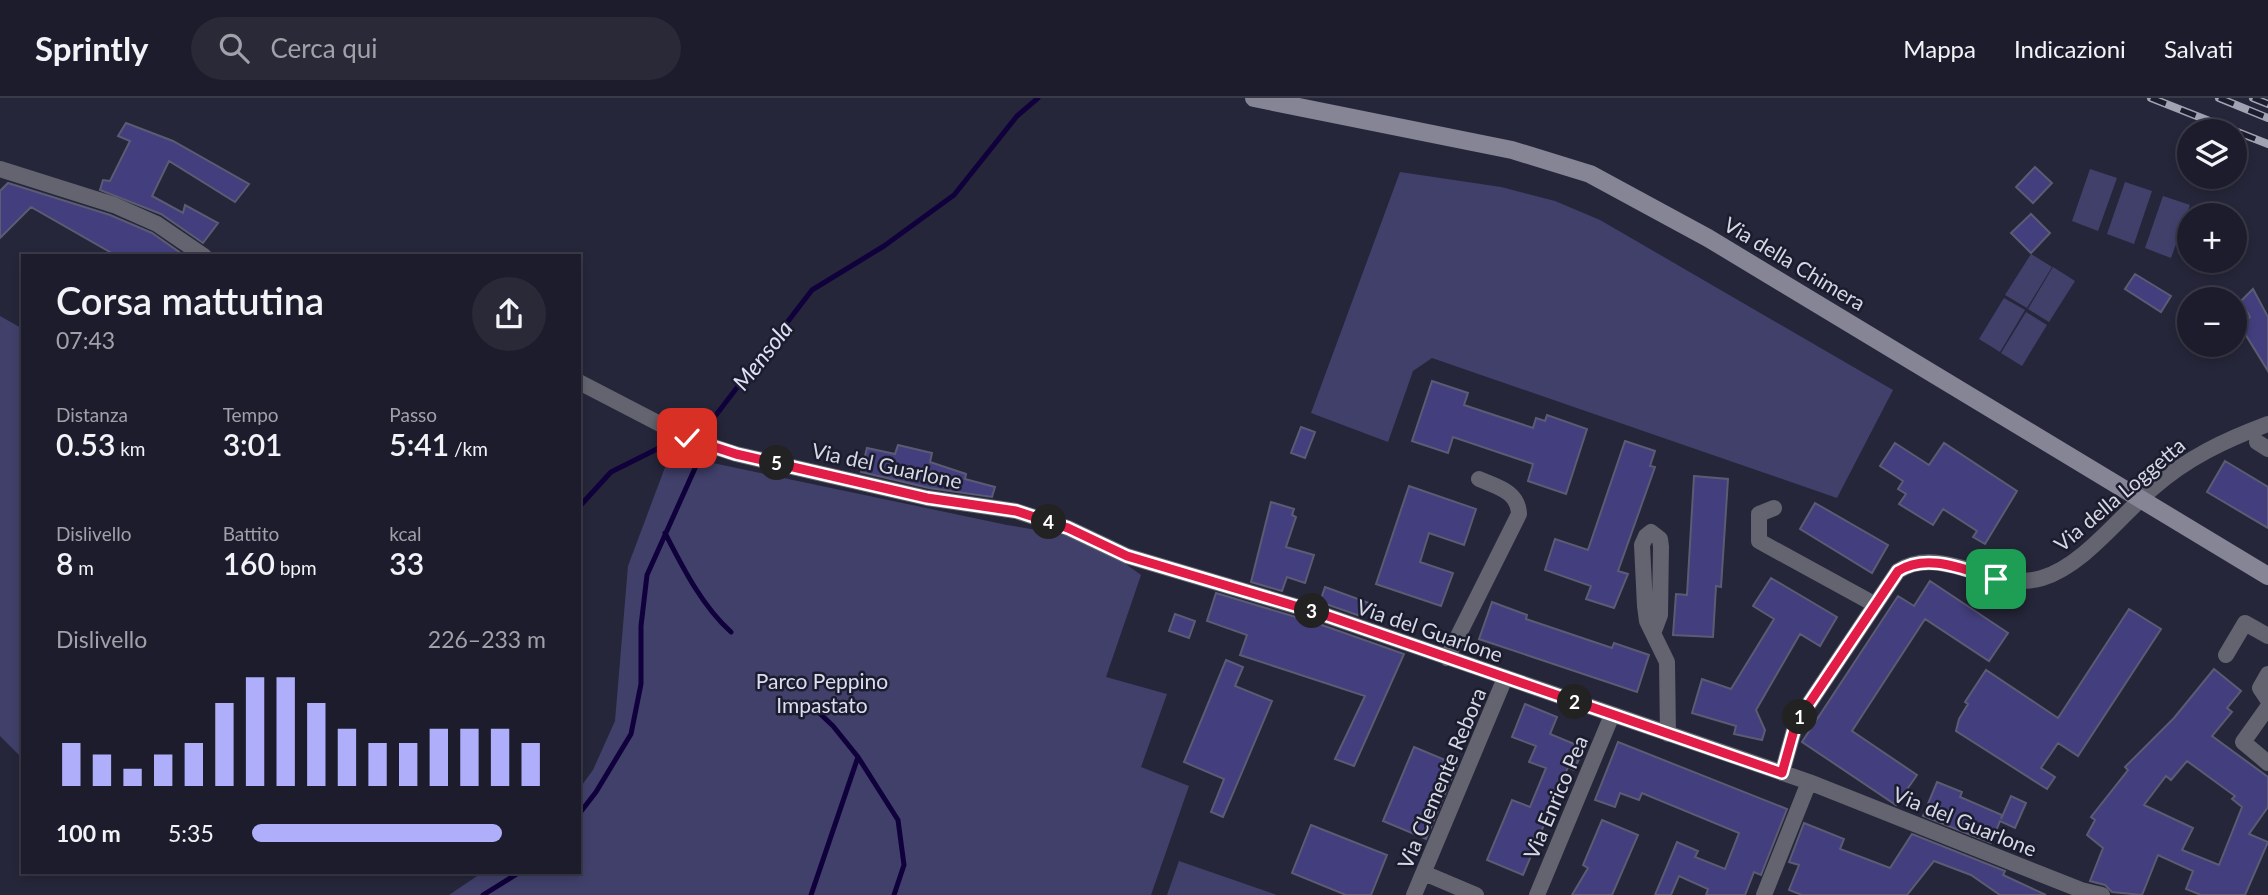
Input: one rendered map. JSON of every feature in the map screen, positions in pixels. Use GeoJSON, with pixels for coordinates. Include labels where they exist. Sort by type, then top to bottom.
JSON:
{"type":"FeatureCollection","features":[{"type":"Feature","properties":{"kind":"street","name":"Via della Chimera"},"geometry":{"type":"LineString","coordinates":[[1254,98],[1512,150],[1590,174],[1698,232],[2268,576]]}},
{"type":"Feature","properties":{"kind":"street"},"geometry":{"type":"LineString","coordinates":[[0,169],[114,205],[157,224],[201,254]]}},
{"type":"Feature","properties":{"kind":"street","name":"Via del Guarlone"},"geometry":{"type":"LineString","coordinates":[[581,383],[687,438],[736,454],[927,498],[1016,511],[1068,528],[1127,556],[1310,610],[1809,782],[2078,892],[2102,895]]}},
{"type":"Feature","properties":{"kind":"street","name":"Via della Loggetta"},"geometry":{"type":"LineString","coordinates":[[1782,773],[1796,723],[1898,571],[1914,563],[1932,562],[1996,579],[2029,581],[2043,578],[2075,560],[2141,499],[2205,450],[2268,424]]}},
{"type":"Feature","properties":{"kind":"street"},"geometry":{"type":"LineString","coordinates":[[1447,658],[1519,514],[1517,502],[1510,493],[1479,479]]}},
{"type":"Feature","properties":{"kind":"street"},"geometry":{"type":"LineString","coordinates":[[1774,508],[1759,514],[1759,541],[1874,604]]}},
{"type":"Feature","properties":{"kind":"street"},"geometry":{"type":"LineString","coordinates":[[1654,631],[1661,615],[1661,547],[1660,539],[1651,532],[1642,545],[1645,606],[1647,621],[1667,662],[1668,734]]}},
{"type":"Feature","properties":{"kind":"street"},"geometry":{"type":"LineString","coordinates":[[2226,655],[2245,623],[2268,636]]}},
{"type":"Feature","properties":{"kind":"street"},"geometry":{"type":"LineString","coordinates":[[2268,674],[2260,688],[2268,700]]}},
{"type":"Feature","properties":{"kind":"street","name":"Via Clemente Rebora"},"geometry":{"type":"LineString","coordinates":[[1415,895],[1505,678]]}},
{"type":"Feature","properties":{"kind":"street"},"geometry":{"type":"LineString","coordinates":[[2267,759],[2243,741],[2268,707]]}},
{"type":"Feature","properties":{"kind":"street","name":"Via Enrico Pea"},"geometry":{"type":"LineString","coordinates":[[1537,895],[1612,715]]}},
{"type":"Feature","properties":{"kind":"street"},"geometry":{"type":"LineString","coordinates":[[1764,895],[1809,782]]}},
{"type":"Feature","properties":{"kind":"street"},"geometry":{"type":"LineString","coordinates":[[1424,873],[1476,895]]}},
{"type":"Feature","properties":{"kind":"green space"},"geometry":{"type":"Polygon","coordinates":[[[2090,169],[2117,178],[2098,231],[2072,221],[2090,169]]]}},
{"type":"Feature","properties":{"kind":"green space"},"geometry":{"type":"Polygon","coordinates":[[[1400,172],[1501,187],[1555,201],[1600,220],[1893,390],[1837,498],[1432,358],[1413,371],[1388,442],[1311,413],[1400,172]]]}},
{"type":"Feature","properties":{"kind":"green space"},"geometry":{"type":"Polygon","coordinates":[[[2125,182],[2152,191],[2134,244],[2107,234],[2125,182]]]}},
{"type":"Feature","properties":{"kind":"green space"},"geometry":{"type":"Polygon","coordinates":[[[2163,196],[2184,203],[2177,203],[2177,241],[2171,258],[2145,248],[2163,196]]]}},
{"type":"Feature","properties":{"kind":"green space"},"geometry":{"type":"Polygon","coordinates":[[[2031,254],[2052,267],[2027,308],[2005,295],[2031,254]]]}},
{"type":"Feature","properties":{"kind":"green space"},"geometry":{"type":"Polygon","coordinates":[[[2053,267],[2075,281],[2049,322],[2028,309],[2053,267]]]}},
{"type":"Feature","properties":{"kind":"green space"},"geometry":{"type":"Polygon","coordinates":[[[2004,298],[2025,310],[2000,352],[1979,339],[2004,298]]]}},
{"type":"Feature","properties":{"kind":"green space"},"geometry":{"type":"Polygon","coordinates":[[[2026,312],[2047,325],[2022,366],[2001,353],[2026,312]]]}},
{"type":"Feature","properties":{"kind":"green space"},"geometry":{"type":"Polygon","coordinates":[[[0,316],[21,328],[21,757],[0,736],[0,316]]]}},
{"type":"Feature","properties":{"kind":"green space","name":"Parco Peppino Impastato"},"geometry":{"type":"Polygon","coordinates":[[[670,454],[1007,525],[1091,539],[1141,575],[1106,677],[1167,694],[1141,767],[1189,786],[1151,895],[449,895],[480,874],[581,874],[581,786],[593,770],[615,721],[628,566],[670,454]]]}},
{"type":"Feature","properties":{"kind":"green space"},"geometry":{"type":"Polygon","coordinates":[[[1179,861],[1277,895],[1167,895],[1179,861]]]}},
{"type":"Feature","properties":{"kind":"building"},"geometry":{"type":"Polygon","coordinates":[[[126,123],[173,141],[249,184],[235,202],[169,161],[152,196],[183,213],[185,205],[218,223],[203,243],[161,214],[100,190],[103,180],[110,181],[130,141],[118,136],[126,123]]]}},
{"type":"Feature","properties":{"kind":"building"},"geometry":{"type":"Polygon","coordinates":[[[2035,167],[2052,183],[2033,203],[2016,187],[2035,167]]]}},
{"type":"Feature","properties":{"kind":"building"},"geometry":{"type":"Polygon","coordinates":[[[8,183],[110,215],[152,233],[182,254],[113,254],[31,207],[0,238],[0,191],[8,183]]]}},
{"type":"Feature","properties":{"kind":"building"},"geometry":{"type":"Polygon","coordinates":[[[2031,214],[2050,233],[2031,253],[2011,233],[2031,214]]]}},
{"type":"Feature","properties":{"kind":"building"},"geometry":{"type":"Polygon","coordinates":[[[2135,274],[2171,296],[2161,312],[2125,289],[2135,274]]]}},
{"type":"Feature","properties":{"kind":"building"},"geometry":{"type":"Polygon","coordinates":[[[2253,289],[2268,317],[2268,371],[2247,337],[2247,319],[2250,317],[2247,312],[2247,295],[2253,289]]]}},
{"type":"Feature","properties":{"kind":"building"},"geometry":{"type":"Polygon","coordinates":[[[1432,381],[1468,393],[1464,405],[1533,428],[1536,418],[1545,421],[1547,415],[1587,429],[1566,494],[1528,481],[1533,464],[1453,437],[1448,453],[1412,441],[1432,381]]]}},
{"type":"Feature","properties":{"kind":"building"},"geometry":{"type":"Polygon","coordinates":[[[1301,427],[1315,432],[1305,458],[1291,453],[1301,427]]]}},
{"type":"Feature","properties":{"kind":"building"},"geometry":{"type":"Polygon","coordinates":[[[1625,441],[1655,451],[1650,466],[1655,467],[1618,571],[1628,574],[1614,608],[1586,599],[1591,586],[1545,570],[1555,539],[1588,550],[1625,441]]]}},
{"type":"Feature","properties":{"kind":"building"},"geometry":{"type":"Polygon","coordinates":[[[1895,443],[1929,465],[1944,443],[2017,491],[1985,544],[1973,537],[1977,531],[1943,509],[1933,525],[1899,504],[1906,494],[1898,489],[1903,481],[1880,466],[1895,443]]]}},
{"type":"Feature","properties":{"kind":"building"},"geometry":{"type":"Polygon","coordinates":[[[898,445],[932,453],[930,462],[966,474],[965,479],[995,487],[992,497],[929,488],[861,472],[867,448],[895,454],[898,445]]]}},
{"type":"Feature","properties":{"kind":"building"},"geometry":{"type":"Polygon","coordinates":[[[2225,461],[2268,487],[2268,528],[2207,492],[2225,461]]]}},
{"type":"Feature","properties":{"kind":"building"},"geometry":{"type":"Polygon","coordinates":[[[1694,476],[1728,479],[1721,587],[1716,586],[1713,637],[1673,635],[1676,594],[1687,595],[1694,476]]]}},
{"type":"Feature","properties":{"kind":"building"},"geometry":{"type":"Polygon","coordinates":[[[1409,486],[1476,509],[1464,545],[1429,533],[1420,562],[1453,573],[1441,606],[1376,584],[1409,486]]]}},
{"type":"Feature","properties":{"kind":"building"},"geometry":{"type":"Polygon","coordinates":[[[1271,502],[1294,509],[1292,515],[1296,517],[1286,547],[1314,555],[1305,583],[1287,577],[1282,591],[1251,582],[1271,502]]]}},
{"type":"Feature","properties":{"kind":"building"},"geometry":{"type":"Polygon","coordinates":[[[1815,503],[1888,545],[1872,573],[1800,529],[1815,503]]]}},
{"type":"Feature","properties":{"kind":"building"},"geometry":{"type":"Polygon","coordinates":[[[1771,578],[1837,617],[1820,646],[1800,634],[1756,710],[1765,730],[1762,740],[1734,734],[1736,726],[1692,713],[1702,679],[1731,689],[1774,619],[1753,606],[1771,578]]]}},
{"type":"Feature","properties":{"kind":"building"},"geometry":{"type":"Polygon","coordinates":[[[1930,581],[2008,633],[1989,661],[1925,619],[1852,731],[1917,775],[1896,805],[1802,742],[1898,596],[1914,606],[1930,581]]]}},
{"type":"Feature","properties":{"kind":"building"},"geometry":{"type":"Polygon","coordinates":[[[1325,587],[1369,603],[1363,617],[1320,602],[1325,587]]]}},
{"type":"Feature","properties":{"kind":"building"},"geometry":{"type":"Polygon","coordinates":[[[1216,593],[1319,624],[1404,654],[1354,766],[1335,759],[1365,696],[1240,655],[1247,635],[1207,621],[1216,593]]]}},
{"type":"Feature","properties":{"kind":"building"},"geometry":{"type":"Polygon","coordinates":[[[1492,602],[1527,615],[1526,619],[1612,648],[1614,643],[1649,655],[1637,692],[1479,639],[1492,602]]]}},
{"type":"Feature","properties":{"kind":"building"},"geometry":{"type":"Polygon","coordinates":[[[2129,609],[2161,629],[2078,756],[2058,743],[2041,768],[2055,777],[2047,789],[1956,731],[1959,719],[1968,704],[1965,702],[1986,670],[2058,718],[2129,609]]]}},
{"type":"Feature","properties":{"kind":"building"},"geometry":{"type":"Polygon","coordinates":[[[1175,614],[1195,621],[1189,638],[1169,631],[1175,614]]]}},
{"type":"Feature","properties":{"kind":"building"},"geometry":{"type":"Polygon","coordinates":[[[1226,660],[1243,667],[1235,686],[1272,701],[1223,817],[1211,812],[1224,779],[1184,762],[1226,660]]]}},
{"type":"Feature","properties":{"kind":"building"},"geometry":{"type":"Polygon","coordinates":[[[2214,669],[2241,691],[2227,708],[2232,712],[2212,736],[2268,777],[2268,807],[2249,834],[2268,842],[2245,895],[2201,895],[2186,889],[2193,871],[2158,855],[2142,895],[2112,892],[2105,885],[2090,881],[2103,848],[2087,835],[2095,820],[2091,817],[2128,770],[2125,767],[2174,718],[2214,669]],[[2187,761],[2171,780],[2166,776],[2144,805],[2193,828],[2182,850],[2219,865],[2242,807],[2232,799],[2235,796],[2187,761]]]}},
{"type":"Feature","properties":{"kind":"building"},"geometry":{"type":"Polygon","coordinates":[[[1525,704],[1557,717],[1550,734],[1584,748],[1574,770],[1568,767],[1523,875],[1487,860],[1512,800],[1530,807],[1546,768],[1529,762],[1536,746],[1512,737],[1525,704]]]}},
{"type":"Feature","properties":{"kind":"building"},"geometry":{"type":"Polygon","coordinates":[[[1618,742],[1787,809],[1761,875],[1754,872],[1745,895],[1706,895],[1708,889],[1679,876],[1671,895],[1655,895],[1677,842],[1698,851],[1695,857],[1725,869],[1739,833],[1642,793],[1639,800],[1620,793],[1615,807],[1595,800],[1618,742]]]}},
{"type":"Feature","properties":{"kind":"building"},"geometry":{"type":"Polygon","coordinates":[[[1414,747],[1457,765],[1426,839],[1383,821],[1414,747]]]}},
{"type":"Feature","properties":{"kind":"building"},"geometry":{"type":"Polygon","coordinates":[[[1937,782],[1962,792],[1960,797],[2002,815],[2001,819],[2011,796],[2026,803],[2015,828],[2000,821],[1991,843],[1923,816],[1937,782]]]}},
{"type":"Feature","properties":{"kind":"building"},"geometry":{"type":"Polygon","coordinates":[[[1602,820],[1638,835],[1612,895],[1572,895],[1588,868],[1583,865],[1602,820]]]}},
{"type":"Feature","properties":{"kind":"building"},"geometry":{"type":"Polygon","coordinates":[[[1804,823],[1844,839],[1840,849],[1890,868],[1912,834],[2005,871],[2003,875],[2046,895],[2000,895],[1971,875],[1934,861],[1907,895],[1802,895],[1789,890],[1799,865],[1789,862],[1804,823]]]}},
{"type":"Feature","properties":{"kind":"building"},"geometry":{"type":"Polygon","coordinates":[[[1311,825],[1387,855],[1371,895],[1346,895],[1292,873],[1311,825]]]}},
{"type":"Feature","properties":{"kind":"waterway","name":"Mensola"},"geometry":{"type":"LineString","coordinates":[[581,811],[631,734],[641,684],[641,626],[647,575],[696,466],[706,428],[812,290],[884,246],[954,195],[1017,116],[1038,98]]}},
{"type":"Feature","properties":{"kind":"waterway"},"geometry":{"type":"LineString","coordinates":[[581,505],[611,472],[675,440],[700,452]]}},
{"type":"Feature","properties":{"kind":"waterway"},"geometry":{"type":"LineString","coordinates":[[665,533],[702,598],[731,632]]}},
{"type":"Feature","properties":{"kind":"waterway"},"geometry":{"type":"LineString","coordinates":[[812,706],[833,726],[858,757],[898,820],[904,865],[894,895]]}},
{"type":"Feature","properties":{"kind":"waterway"},"geometry":{"type":"LineString","coordinates":[[811,895],[858,757]]}},
{"type":"Feature","properties":{"kind":"waterway","name":"Mensola"},"geometry":{"type":"LineString","coordinates":[[483,895],[517,874]]}},
{"type":"Feature","properties":{"kind":"railway"},"geometry":{"type":"LineString","coordinates":[[2151,98],[2268,144]]}},
{"type":"Feature","properties":{"kind":"railway"},"geometry":{"type":"LineString","coordinates":[[2219,98],[2268,118]]}},
{"type":"Feature","properties":{"kind":"railway"},"geometry":{"type":"LineString","coordinates":[[2253,98],[2268,104]]}},
{"type":"Feature","properties":{"kind":"route"},"geometry":{"type":"LineString","coordinates":[[687,438],[736,454],[927,498],[1016,511],[1068,528],[1127,556],[1322,614],[1782,773],[1796,723],[1898,571],[1914,563],[1932,562],[1996,579]]}}]}
